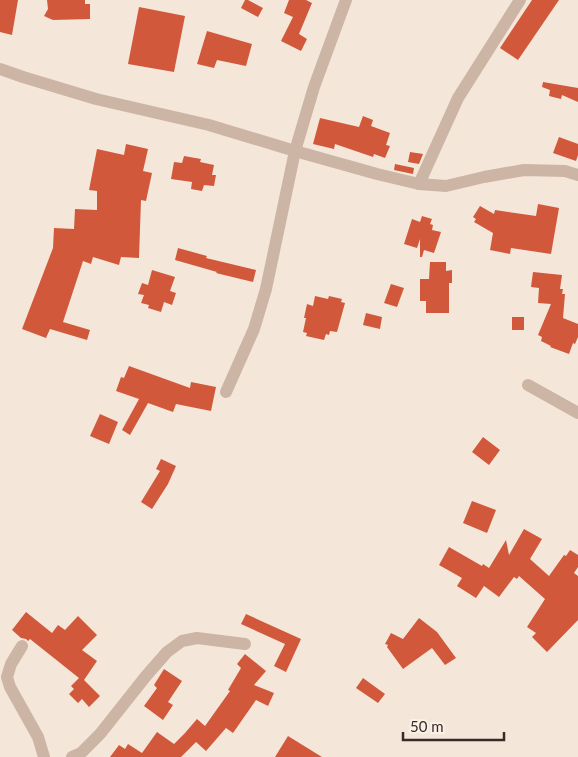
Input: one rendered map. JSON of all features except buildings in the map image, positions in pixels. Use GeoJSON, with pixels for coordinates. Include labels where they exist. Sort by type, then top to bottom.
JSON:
{"type":"FeatureCollection","features":[{"type":"Feature","properties":{"kind":"street"},"geometry":{"type":"LineString","coordinates":[[226,392],[254,330],[266,289],[295,151],[314,87],[346,0]]}},
{"type":"Feature","properties":{"kind":"street"},"geometry":{"type":"LineString","coordinates":[[419,184],[458,98],[520,0]]}},
{"type":"Feature","properties":{"kind":"street"},"geometry":{"type":"LineString","coordinates":[[0,69],[96,99],[209,125],[295,151],[419,184],[446,186],[524,170],[565,170],[578,175]]}},
{"type":"Feature","properties":{"kind":"street"},"geometry":{"type":"LineString","coordinates":[[528,385],[578,413]]}},
{"type":"Feature","properties":{"kind":"street"},"geometry":{"type":"LineString","coordinates":[[72,757],[81,753],[100,734],[167,652],[182,641],[197,638],[245,644]]}},
{"type":"Feature","properties":{"kind":"street"},"geometry":{"type":"LineString","coordinates":[[22,646],[10,664],[7,677],[10,687],[38,738],[44,757]]}}]}
